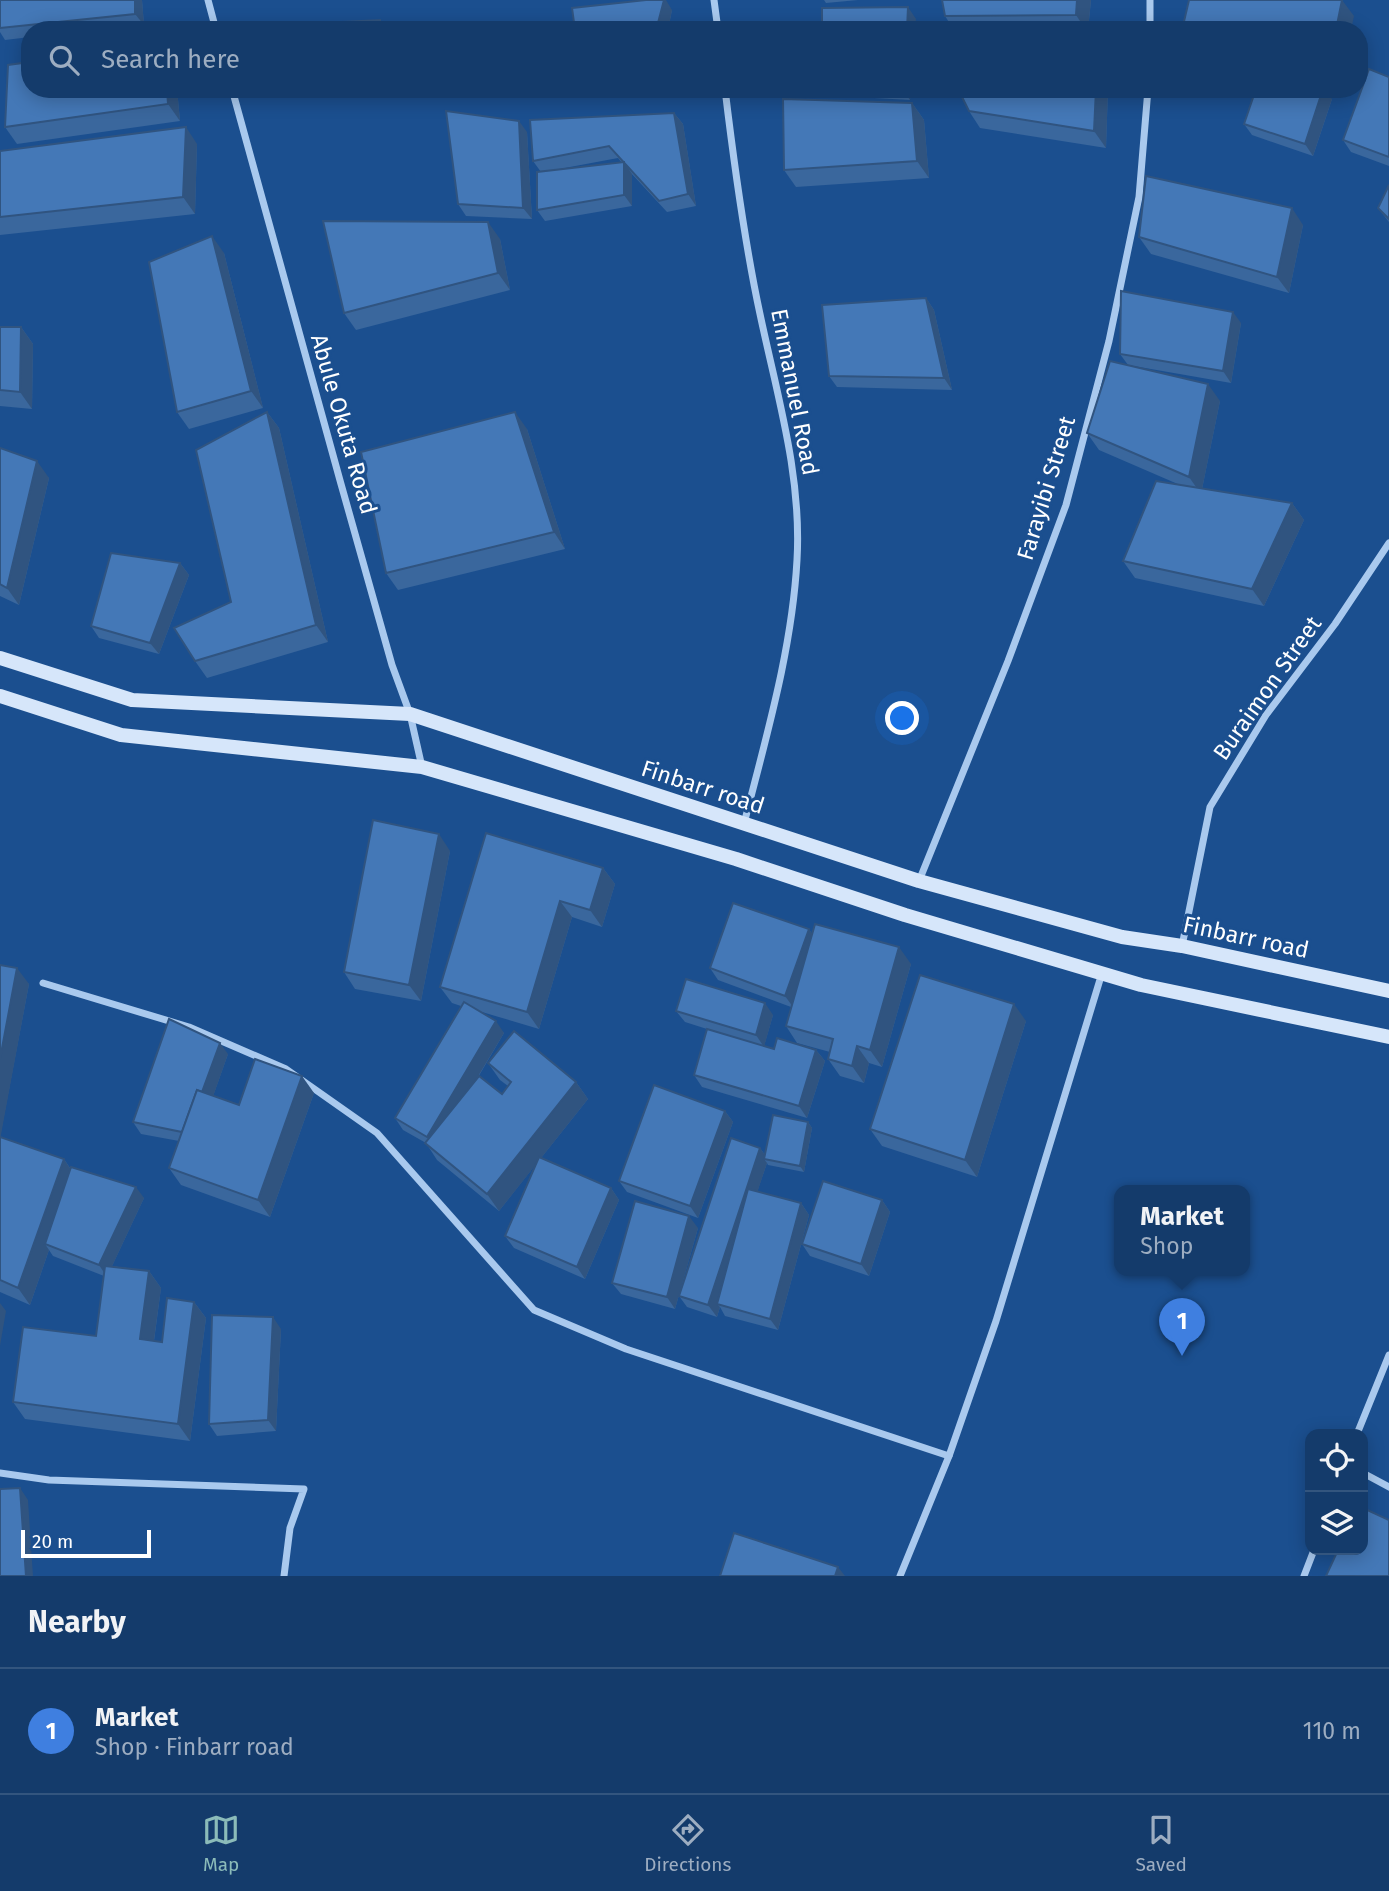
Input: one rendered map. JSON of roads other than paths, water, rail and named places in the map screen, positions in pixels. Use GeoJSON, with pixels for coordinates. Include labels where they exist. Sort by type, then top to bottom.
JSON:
{"type":"FeatureCollection","features":[{"type":"Feature","properties":{"kind":"main road","name":"Finbarr road"},"geometry":{"type":"LineString","coordinates":[[0,657],[132,700],[410,714],[919,881],[1122,937],[1182,946],[1389,991]]}},
{"type":"Feature","properties":{"kind":"main road"},"geometry":{"type":"LineString","coordinates":[[0,696],[121,734],[422,767],[736,859],[905,915],[1141,985],[1389,1037]]}},
{"type":"Feature","properties":{"kind":"street"},"geometry":{"type":"LineString","coordinates":[[208,0],[214,21]]}},
{"type":"Feature","properties":{"kind":"street"},"geometry":{"type":"LineString","coordinates":[[714,0],[717,21]]}},
{"type":"Feature","properties":{"kind":"street"},"geometry":{"type":"LineString","coordinates":[[1150,0],[1150,21]]}},
{"type":"Feature","properties":{"kind":"street","name":"Abule Okuta Road"},"geometry":{"type":"LineString","coordinates":[[234,98],[344,497],[392,665],[410,714],[422,767]]}},
{"type":"Feature","properties":{"kind":"street","name":"Emmanuel Road"},"geometry":{"type":"LineString","coordinates":[[726,98],[759,312],[788,436],[795,493],[797,558],[790,638],[744,824]]}},
{"type":"Feature","properties":{"kind":"street","name":"Farayibi Street"},"geometry":{"type":"LineString","coordinates":[[919,881],[1008,661],[1066,505],[1109,341],[1139,197],[1147,98]]}},
{"type":"Feature","properties":{"kind":"street","name":"Buraimon Street"},"geometry":{"type":"LineString","coordinates":[[1182,946],[1210,807],[1266,715],[1335,624],[1389,543]]}},
{"type":"Feature","properties":{"kind":"street"},"geometry":{"type":"LineString","coordinates":[[900,1576],[948,1456],[996,1321],[1102,972]]}},
{"type":"Feature","properties":{"kind":"street"},"geometry":{"type":"LineString","coordinates":[[43,983],[189,1027],[286,1069],[377,1133],[534,1310],[626,1349],[948,1456]]}},
{"type":"Feature","properties":{"kind":"street"},"geometry":{"type":"LineString","coordinates":[[1359,1429],[1389,1355]]}},
{"type":"Feature","properties":{"kind":"street"},"geometry":{"type":"LineString","coordinates":[[0,1473],[49,1480],[304,1489],[290,1528],[284,1576]]}},
{"type":"Feature","properties":{"kind":"street"},"geometry":{"type":"LineString","coordinates":[[1368,1476],[1389,1487]]}},
{"type":"Feature","properties":{"kind":"street"},"geometry":{"type":"LineString","coordinates":[[1304,1576],[1312,1555]]}},
{"type":"Feature","properties":{"kind":"place","name":"Market"},"geometry":{"type":"Point","coordinates":[1182,1356]}}]}
